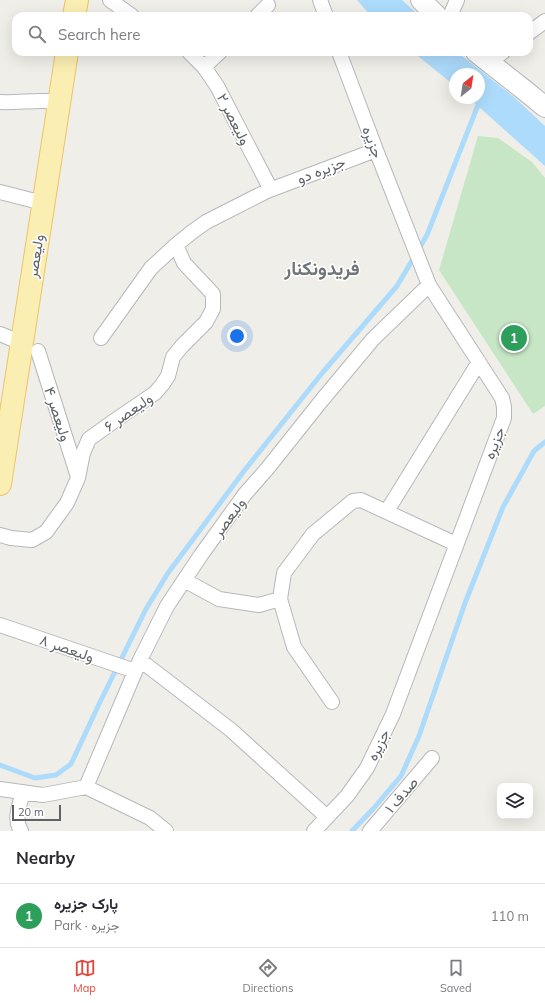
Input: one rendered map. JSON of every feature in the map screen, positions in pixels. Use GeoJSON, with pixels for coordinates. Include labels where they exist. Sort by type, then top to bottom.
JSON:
{"type":"FeatureCollection","features":[{"type":"Feature","properties":{"kind":"main road"},"geometry":{"type":"LineString","coordinates":[[62,12],[64,0]]}},
{"type":"Feature","properties":{"kind":"main road"},"geometry":{"type":"LineString","coordinates":[[75,12],[77,0]]}},
{"type":"Feature","properties":{"kind":"main road","name":"ولیعصر"},"geometry":{"type":"LineString","coordinates":[[54,101],[56,56]]}},
{"type":"Feature","properties":{"kind":"main road","name":"ولیعصر"},"geometry":{"type":"LineString","coordinates":[[0,484],[3,414],[18,341],[54,101],[66,56]]}},
{"type":"Feature","properties":{"kind":"street"},"geometry":{"type":"LineString","coordinates":[[110,0],[126,12]]}},
{"type":"Feature","properties":{"kind":"street"},"geometry":{"type":"LineString","coordinates":[[320,0],[324,12]]}},
{"type":"Feature","properties":{"kind":"street"},"geometry":{"type":"LineString","coordinates":[[421,0],[433,12]]}},
{"type":"Feature","properties":{"kind":"street"},"geometry":{"type":"LineString","coordinates":[[452,12],[457,0]]}},
{"type":"Feature","properties":{"kind":"street"},"geometry":{"type":"LineString","coordinates":[[261,12],[268,5]]}},
{"type":"Feature","properties":{"kind":"street"},"geometry":{"type":"LineString","coordinates":[[533,30],[545,20]]}},
{"type":"Feature","properties":{"kind":"street","name":"ولیعصر ۲"},"geometry":{"type":"LineString","coordinates":[[193,56],[204,66],[217,86],[269,186],[267,191]]}},
{"type":"Feature","properties":{"kind":"street"},"geometry":{"type":"LineString","coordinates":[[204,66],[215,56]]}},
{"type":"Feature","properties":{"kind":"street","name":"جزیره"},"geometry":{"type":"LineString","coordinates":[[314,831],[347,796],[367,768],[393,714],[504,418],[502,398],[429,285],[341,56]]}},
{"type":"Feature","properties":{"kind":"street"},"geometry":{"type":"LineString","coordinates":[[490,56],[545,107]]}},
{"type":"Feature","properties":{"kind":"street"},"geometry":{"type":"LineString","coordinates":[[0,102],[16,103],[54,101]]}},
{"type":"Feature","properties":{"kind":"street","name":"جزیره دو"},"geometry":{"type":"LineString","coordinates":[[267,191],[376,150]]}},
{"type":"Feature","properties":{"kind":"street"},"geometry":{"type":"LineString","coordinates":[[101,338],[151,268],[176,245],[206,222],[267,191]]}},
{"type":"Feature","properties":{"kind":"street"},"geometry":{"type":"LineString","coordinates":[[0,192],[38,202]]}},
{"type":"Feature","properties":{"kind":"street","name":"ولیعصر ۶"},"geometry":{"type":"LineString","coordinates":[[0,535],[11,538],[32,540],[46,532],[67,503],[78,478],[83,453],[89,439],[155,393],[168,376],[173,357],[206,322],[213,309],[213,294],[184,263],[176,245]]}},
{"type":"Feature","properties":{"kind":"street","name":"ولیعصر"},"geometry":{"type":"LineString","coordinates":[[86,787],[134,666],[166,606],[245,494],[322,400],[373,339],[429,285]]}},
{"type":"Feature","properties":{"kind":"street","name":"ولیعصر ۴"},"geometry":{"type":"LineString","coordinates":[[18,341],[78,478]]}},
{"type":"Feature","properties":{"kind":"street"},"geometry":{"type":"LineString","coordinates":[[387,511],[479,362]]}},
{"type":"Feature","properties":{"kind":"street"},"geometry":{"type":"LineString","coordinates":[[332,702],[294,647],[280,599],[284,573],[313,534],[353,501],[361,500],[456,544]]}},
{"type":"Feature","properties":{"kind":"street"},"geometry":{"type":"LineString","coordinates":[[184,580],[219,599],[259,605],[280,599]]}},
{"type":"Feature","properties":{"kind":"street","name":"ولیعصر ۸"},"geometry":{"type":"LineString","coordinates":[[0,625],[108,662],[134,666],[231,730],[327,818]]}},
{"type":"Feature","properties":{"kind":"street","name":"صدف ۱"},"geometry":{"type":"LineString","coordinates":[[370,831],[432,758]]}},
{"type":"Feature","properties":{"kind":"street"},"geometry":{"type":"LineString","coordinates":[[0,789],[44,795],[86,787],[150,818],[166,831]]}},
{"type":"Feature","properties":{"kind":"street"},"geometry":{"type":"LineString","coordinates":[[21,831],[18,825],[17,817],[23,792]]}},
{"type":"Feature","properties":{"kind":"green space"},"geometry":{"type":"Polygon","coordinates":[[[478,136],[498,138],[532,162],[545,178],[545,406],[533,414],[439,270],[478,136]]]}},
{"type":"Feature","properties":{"kind":"water"},"geometry":{"type":"Polygon","coordinates":[[[357,0],[402,0],[416,12],[368,12],[357,0]]]}},
{"type":"Feature","properties":{"kind":"water"},"geometry":{"type":"Polygon","coordinates":[[[418,56],[462,56],[477,68],[449,68],[449,81],[418,56]]]}},
{"type":"Feature","properties":{"kind":"water"},"geometry":{"type":"Polygon","coordinates":[[[485,74],[514,97],[545,126],[545,166],[476,104],[485,104],[485,74]]]}},
{"type":"Feature","properties":{"kind":"waterway"},"geometry":{"type":"LineString","coordinates":[[0,765],[35,778],[56,775],[71,764],[146,609],[168,573],[244,471],[323,372],[397,286],[427,235],[478,104]]}},
{"type":"Feature","properties":{"kind":"waterway"},"geometry":{"type":"LineString","coordinates":[[352,831],[401,776],[419,736],[465,603],[503,507],[534,451],[545,442]]}},
{"type":"Feature","properties":{"kind":"place","name":"پارک جزیره"},"geometry":{"type":"Point","coordinates":[514,338]}},
{"type":"Feature","properties":{"kind":"district","name":"فریدونکنار"},"geometry":{"type":"Point","coordinates":[322,268]}}]}
